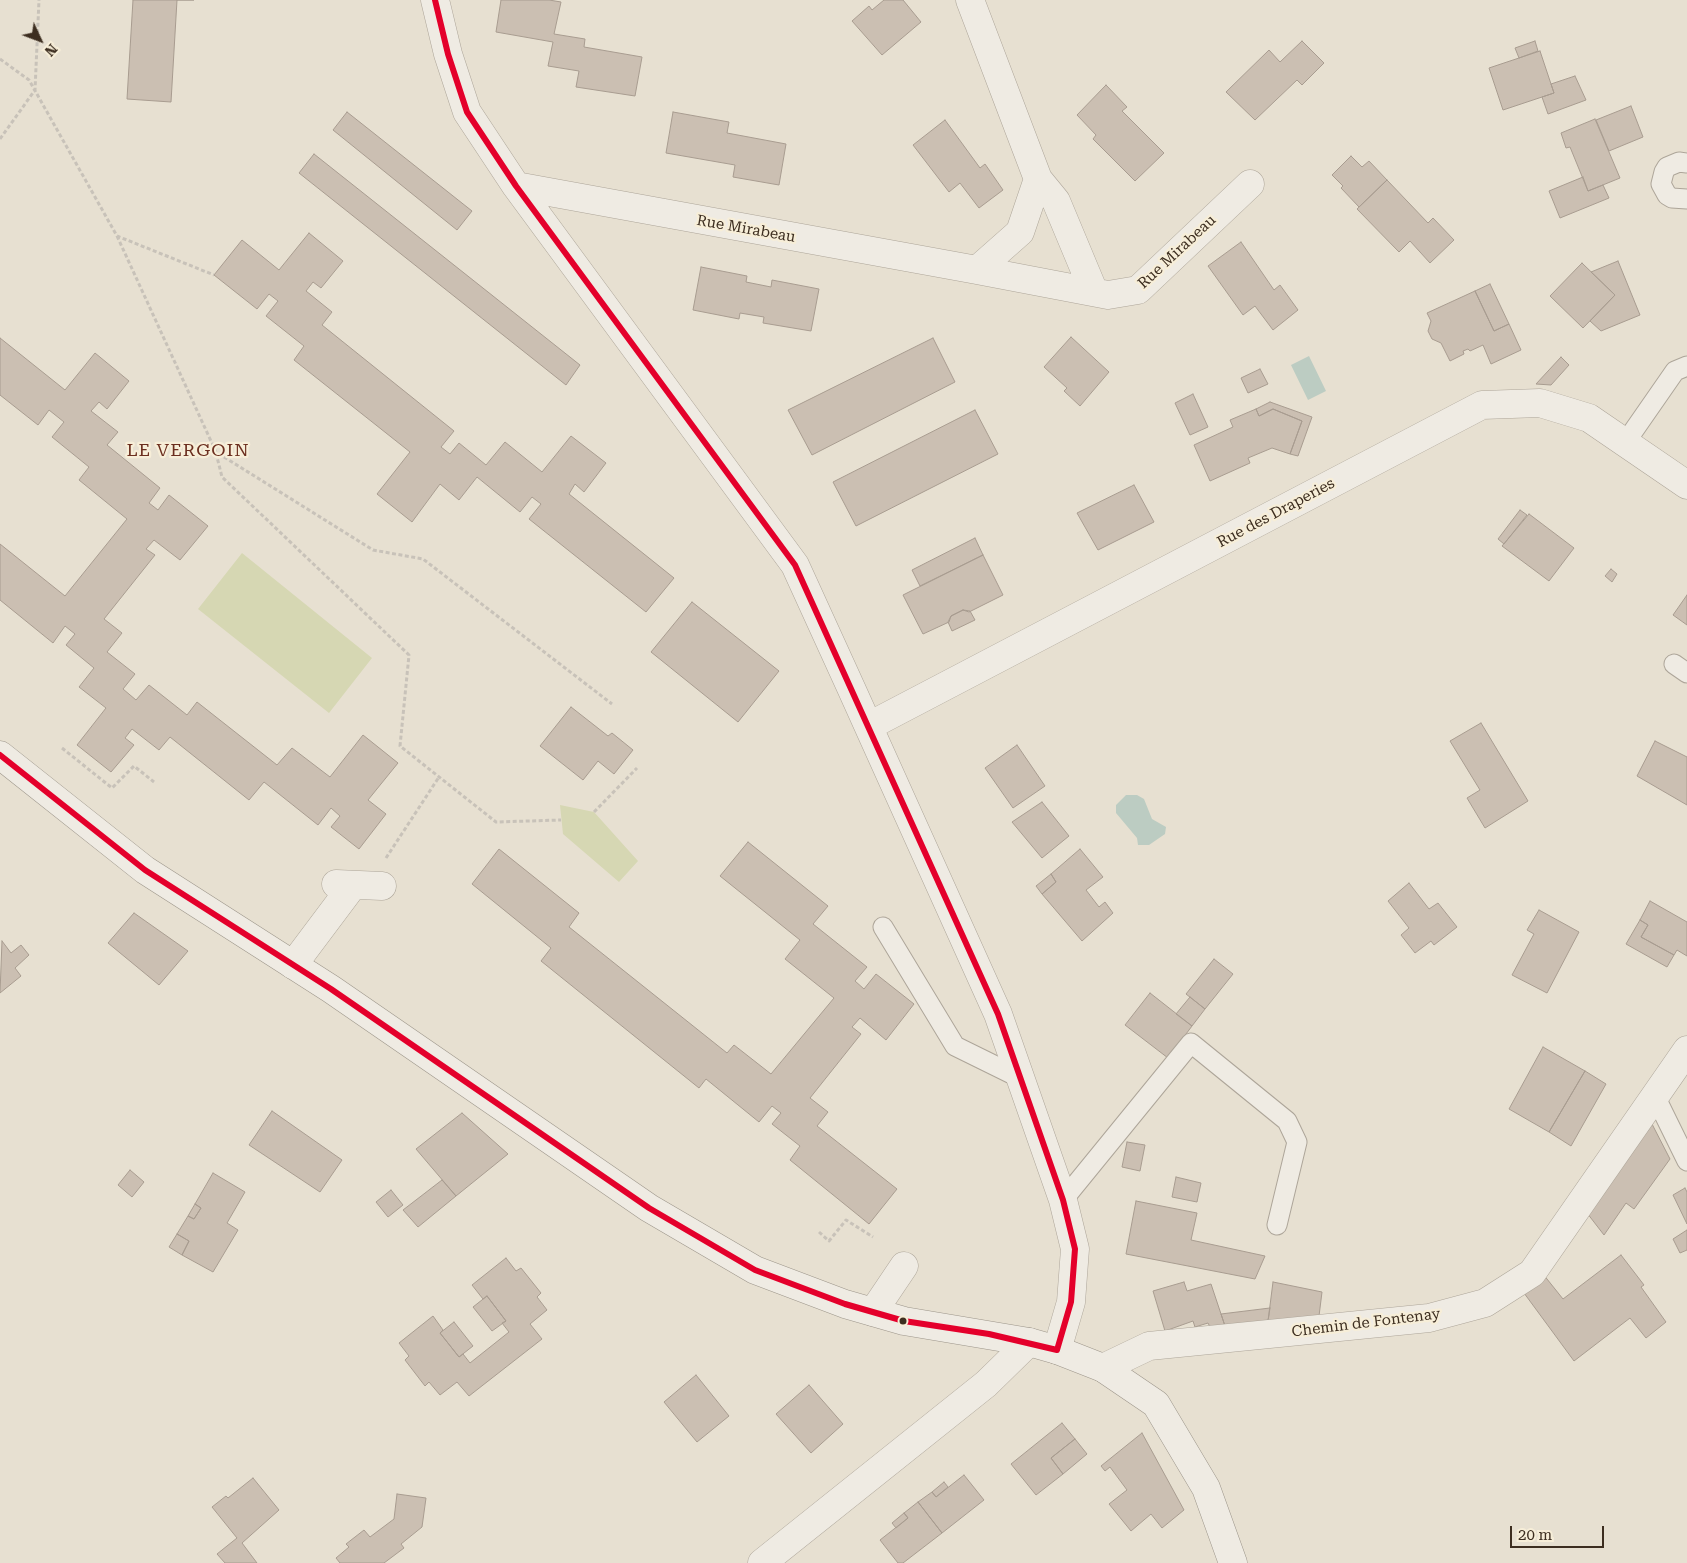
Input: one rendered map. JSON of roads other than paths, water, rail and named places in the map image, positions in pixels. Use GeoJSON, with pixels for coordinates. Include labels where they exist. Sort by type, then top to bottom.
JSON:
{"type":"FeatureCollection","features":[{"type":"Feature","properties":{"kind":"street"},"geometry":{"type":"LineString","coordinates":[[435,0],[448,54],[467,112],[516,186],[795,565],[998,1014],[1064,1200],[1075,1249],[1071,1302],[1057,1350]]}},
{"type":"Feature","properties":{"kind":"street"},"geometry":{"type":"LineString","coordinates":[[970,0],[1038,179],[1056,201],[1094,292]]}},
{"type":"Feature","properties":{"kind":"street"},"geometry":{"type":"LineString","coordinates":[[977,270],[1020,232],[1038,179]]}},
{"type":"Feature","properties":{"kind":"street","name":"Rue Mirabeau"},"geometry":{"type":"LineString","coordinates":[[516,186],[1108,295],[1138,290],[1250,184]]}},
{"type":"Feature","properties":{"kind":"street","name":"Rue des Draperies"},"geometry":{"type":"LineString","coordinates":[[869,726],[1482,405],[1540,403],[1588,418],[1687,485]]}},
{"type":"Feature","properties":{"kind":"street"},"geometry":{"type":"LineString","coordinates":[[0,755],[145,870],[293,965],[649,1208],[755,1270],[845,1304],[904,1321],[1029,1342],[1057,1350],[1103,1368],[1156,1404],[1206,1488],[1233,1563]]}},
{"type":"Feature","properties":{"kind":"street"},"geometry":{"type":"LineString","coordinates":[[293,965],[359,885]]}},
{"type":"Feature","properties":{"kind":"street","name":"Chemin de Fontenay"},"geometry":{"type":"LineString","coordinates":[[1103,1368],[1149,1346],[1429,1318],[1485,1304],[1532,1273],[1687,1050]]}},
{"type":"Feature","properties":{"kind":"street"},"geometry":{"type":"LineString","coordinates":[[873,1312],[904,1266]]}},
{"type":"Feature","properties":{"kind":"street"},"geometry":{"type":"LineString","coordinates":[[762,1563],[986,1384],[1029,1342]]}},
{"type":"Feature","properties":{"kind":"lane"},"geometry":{"type":"LineString","coordinates":[[1687,163],[1678,162],[1667,167],[1661,184],[1667,195],[1672,198],[1687,199]]}},
{"type":"Feature","properties":{"kind":"lane"},"geometry":{"type":"LineString","coordinates":[[1625,443],[1675,371],[1687,366]]}},
{"type":"Feature","properties":{"kind":"lane"},"geometry":{"type":"LineString","coordinates":[[883,927],[955,1046],[1020,1078]]}},
{"type":"Feature","properties":{"kind":"lane"},"geometry":{"type":"LineString","coordinates":[[1064,1200],[1191,1043],[1287,1121],[1296,1142],[1277,1225]]}},
{"type":"Feature","properties":{"kind":"lane"},"geometry":{"type":"LineString","coordinates":[[1654,1096],[1687,1161]]}},
{"type":"Feature","properties":{"kind":"district","name":"LE VERGOIN"},"geometry":{"type":"Point","coordinates":[188,451]}}]}
